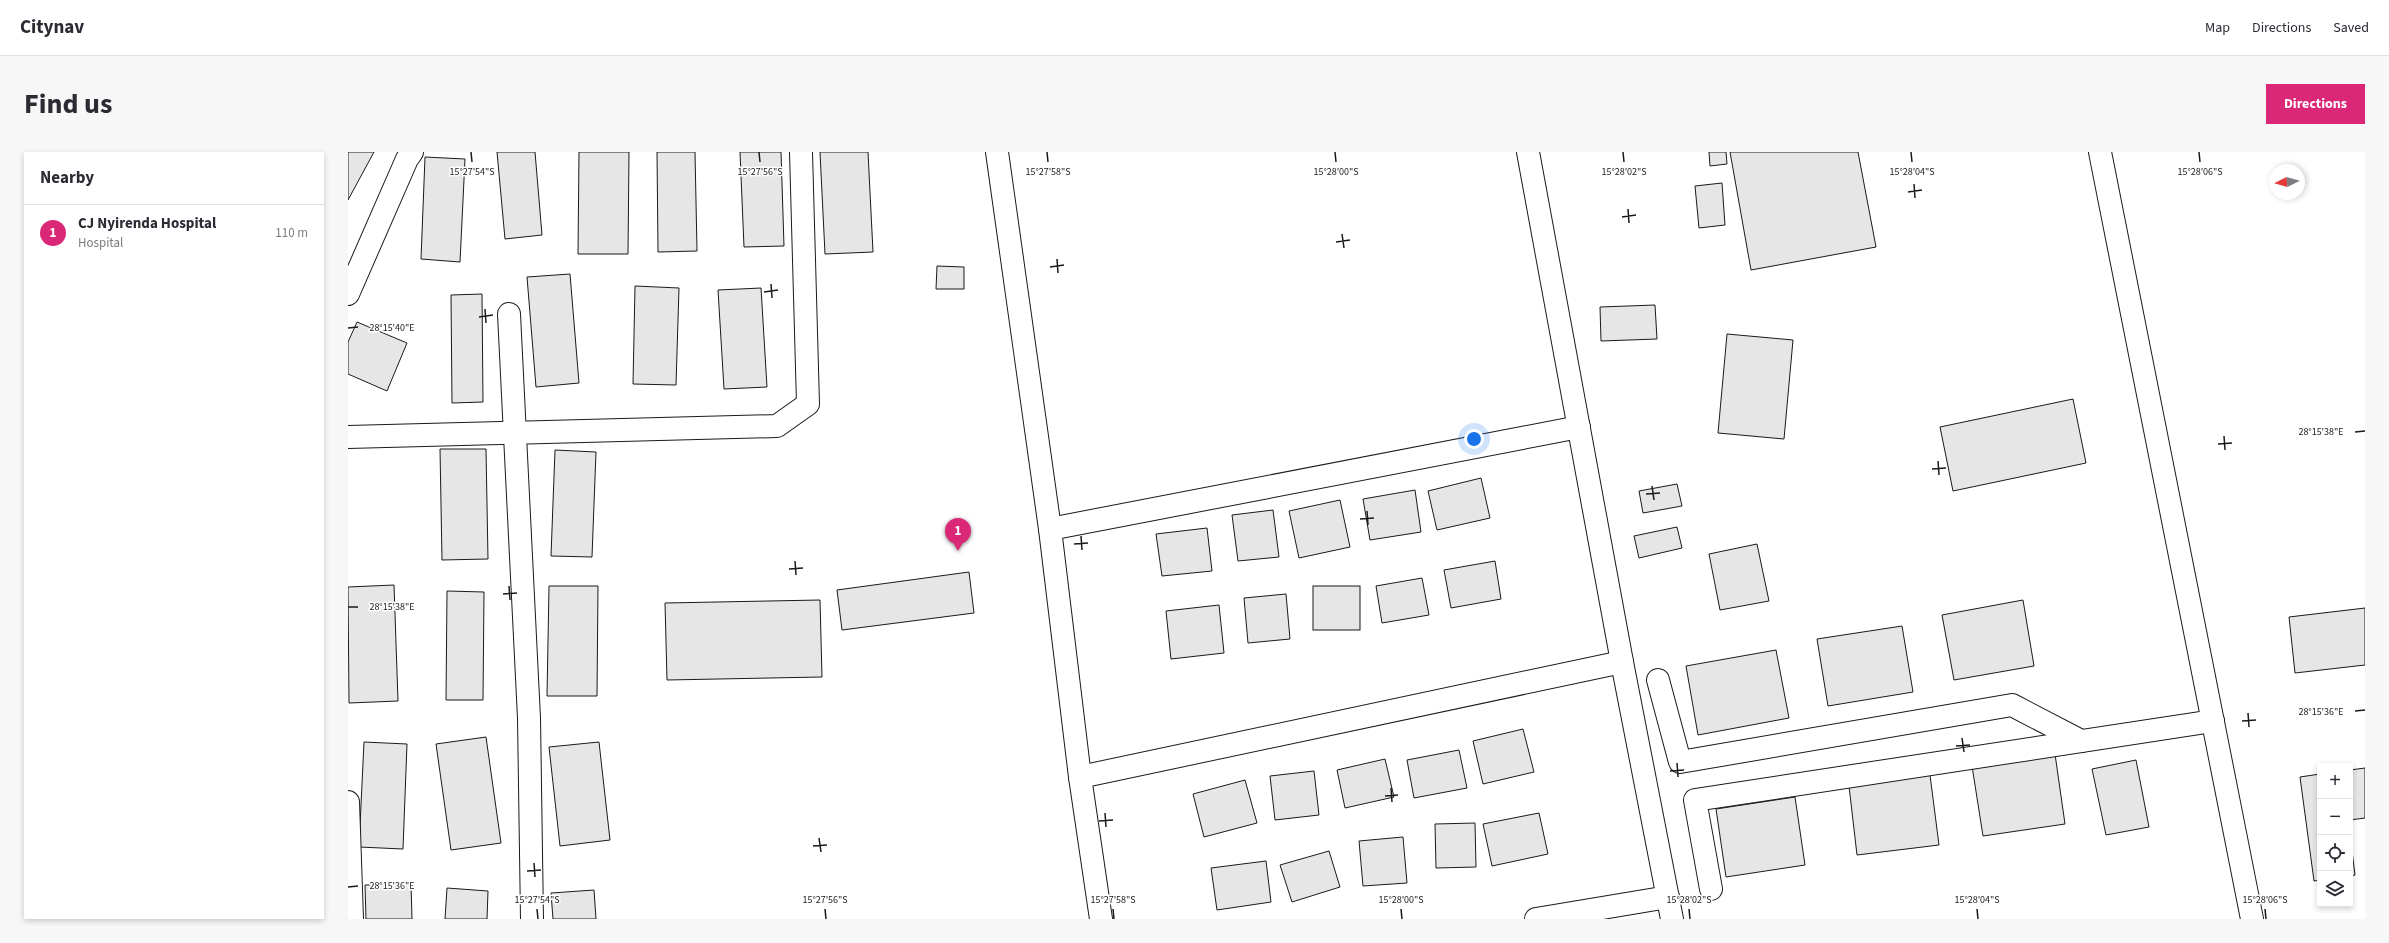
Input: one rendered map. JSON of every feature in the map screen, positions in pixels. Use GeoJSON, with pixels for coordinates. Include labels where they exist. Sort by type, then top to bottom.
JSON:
{"type":"FeatureCollection","features":[{"type":"Feature","properties":{"kind":"street"},"geometry":{"type":"LineString","coordinates":[[348,294],[407,159],[412,152]]}},
{"type":"Feature","properties":{"kind":"street"},"geometry":{"type":"LineString","coordinates":[[348,437],[777,426],[808,404],[801,152]]}},
{"type":"Feature","properties":{"kind":"street"},"geometry":{"type":"LineString","coordinates":[[997,152],[1050,529],[1080,777],[1101,919]]}},
{"type":"Feature","properties":{"kind":"street"},"geometry":{"type":"LineString","coordinates":[[1528,152],[1622,662],[1672,919]]}},
{"type":"Feature","properties":{"kind":"street"},"geometry":{"type":"LineString","coordinates":[[2100,152],[2252,919]]}},
{"type":"Feature","properties":{"kind":"street"},"geometry":{"type":"LineString","coordinates":[[509,314],[529,718],[532,919]]}},
{"type":"Feature","properties":{"kind":"street"},"geometry":{"type":"LineString","coordinates":[[1050,529],[1579,427]]}},
{"type":"Feature","properties":{"kind":"street"},"geometry":{"type":"LineString","coordinates":[[1080,777],[1622,662]]}},
{"type":"Feature","properties":{"kind":"street"},"geometry":{"type":"LineString","coordinates":[[1658,680],[1680,762],[2012,705],[2081,741]]}},
{"type":"Feature","properties":{"kind":"street"},"geometry":{"type":"LineString","coordinates":[[1711,889],[1695,800],[2213,721]]}},
{"type":"Feature","properties":{"kind":"street"},"geometry":{"type":"LineString","coordinates":[[348,802],[352,919]]}},
{"type":"Feature","properties":{"kind":"street"},"geometry":{"type":"LineString","coordinates":[[1536,919],[1668,897]]}},
{"type":"Feature","properties":{"kind":"building"},"geometry":{"type":"Polygon","coordinates":[[[348,152],[374,152],[348,200],[348,152]]]}},
{"type":"Feature","properties":{"kind":"building"},"geometry":{"type":"Polygon","coordinates":[[[497,152],[535,152],[542,235],[505,239],[497,152]]]}},
{"type":"Feature","properties":{"kind":"building"},"geometry":{"type":"Polygon","coordinates":[[[579,152],[629,152],[628,254],[578,254],[579,152]]]}},
{"type":"Feature","properties":{"kind":"building"},"geometry":{"type":"Polygon","coordinates":[[[657,152],[695,152],[697,251],[658,252],[657,152]]]}},
{"type":"Feature","properties":{"kind":"building"},"geometry":{"type":"Polygon","coordinates":[[[740,152],[781,152],[784,246],[744,247],[740,152]]]}},
{"type":"Feature","properties":{"kind":"building"},"geometry":{"type":"Polygon","coordinates":[[[820,152],[868,152],[873,252],[825,254],[820,152]]]}},
{"type":"Feature","properties":{"kind":"building"},"geometry":{"type":"Polygon","coordinates":[[[1709,152],[1726,152],[1727,164],[1710,166],[1709,152]]]}},
{"type":"Feature","properties":{"kind":"building"},"geometry":{"type":"Polygon","coordinates":[[[1730,152],[1858,152],[1876,247],[1751,270],[1730,152]]]}},
{"type":"Feature","properties":{"kind":"building"},"geometry":{"type":"Polygon","coordinates":[[[425,157],[465,159],[460,262],[421,259],[425,157]]]}},
{"type":"Feature","properties":{"kind":"building"},"geometry":{"type":"Polygon","coordinates":[[[1722,183],[1725,225],[1699,228],[1695,186],[1722,183]]]}},
{"type":"Feature","properties":{"kind":"building"},"geometry":{"type":"Polygon","coordinates":[[[937,266],[964,267],[964,289],[936,289],[937,266]]]}},
{"type":"Feature","properties":{"kind":"building"},"geometry":{"type":"Polygon","coordinates":[[[570,274],[579,383],[536,387],[527,277],[570,274]]]}},
{"type":"Feature","properties":{"kind":"building"},"geometry":{"type":"Polygon","coordinates":[[[635,286],[679,288],[676,385],[633,384],[635,286]]]}},
{"type":"Feature","properties":{"kind":"building"},"geometry":{"type":"Polygon","coordinates":[[[761,288],[767,387],[724,389],[718,290],[761,288]]]}},
{"type":"Feature","properties":{"kind":"building"},"geometry":{"type":"Polygon","coordinates":[[[482,294],[483,402],[452,403],[451,295],[482,294]]]}},
{"type":"Feature","properties":{"kind":"building"},"geometry":{"type":"Polygon","coordinates":[[[1655,305],[1657,339],[1601,341],[1600,307],[1655,305]]]}},
{"type":"Feature","properties":{"kind":"building"},"geometry":{"type":"Polygon","coordinates":[[[357,322],[407,343],[387,391],[348,374],[348,342],[357,322]]]}},
{"type":"Feature","properties":{"kind":"building"},"geometry":{"type":"Polygon","coordinates":[[[1727,334],[1793,340],[1784,439],[1718,433],[1727,334]]]}},
{"type":"Feature","properties":{"kind":"building"},"geometry":{"type":"Polygon","coordinates":[[[2073,399],[2086,463],[1953,491],[1940,427],[2073,399]]]}},
{"type":"Feature","properties":{"kind":"building"},"geometry":{"type":"Polygon","coordinates":[[[440,449],[486,449],[488,559],[442,560],[440,449]]]}},
{"type":"Feature","properties":{"kind":"building"},"geometry":{"type":"Polygon","coordinates":[[[555,450],[596,452],[592,557],[551,556],[555,450]]]}},
{"type":"Feature","properties":{"kind":"building"},"geometry":{"type":"Polygon","coordinates":[[[1481,478],[1490,518],[1437,530],[1428,491],[1481,478]]]}},
{"type":"Feature","properties":{"kind":"building"},"geometry":{"type":"Polygon","coordinates":[[[1677,484],[1682,506],[1643,513],[1639,491],[1677,484]]]}},
{"type":"Feature","properties":{"kind":"building"},"geometry":{"type":"Polygon","coordinates":[[[1415,490],[1421,532],[1370,540],[1363,499],[1415,490]]]}},
{"type":"Feature","properties":{"kind":"building"},"geometry":{"type":"Polygon","coordinates":[[[1340,500],[1350,547],[1299,558],[1289,511],[1340,500]]]}},
{"type":"Feature","properties":{"kind":"building"},"geometry":{"type":"Polygon","coordinates":[[[1273,510],[1279,557],[1238,561],[1232,515],[1273,510]]]}},
{"type":"Feature","properties":{"kind":"building"},"geometry":{"type":"Polygon","coordinates":[[[1677,527],[1682,548],[1639,558],[1634,536],[1677,527]]]}},
{"type":"Feature","properties":{"kind":"building"},"geometry":{"type":"Polygon","coordinates":[[[1207,528],[1212,571],[1162,576],[1156,534],[1207,528]]]}},
{"type":"Feature","properties":{"kind":"building"},"geometry":{"type":"Polygon","coordinates":[[[1757,544],[1769,601],[1720,610],[1709,554],[1757,544]]]}},
{"type":"Feature","properties":{"kind":"building"},"geometry":{"type":"Polygon","coordinates":[[[1495,561],[1501,599],[1451,608],[1444,570],[1495,561]]]}},
{"type":"Feature","properties":{"kind":"building"},"geometry":{"type":"Polygon","coordinates":[[[969,572],[974,613],[842,630],[837,590],[969,572]]]}},
{"type":"Feature","properties":{"kind":"building"},"geometry":{"type":"Polygon","coordinates":[[[1422,578],[1429,615],[1382,623],[1376,586],[1422,578]]]}},
{"type":"Feature","properties":{"kind":"building"},"geometry":{"type":"Polygon","coordinates":[[[394,585],[398,701],[349,703],[348,587],[394,585]]]}},
{"type":"Feature","properties":{"kind":"building"},"geometry":{"type":"Polygon","coordinates":[[[549,586],[598,586],[597,696],[547,696],[549,586]]]}},
{"type":"Feature","properties":{"kind":"building"},"geometry":{"type":"Polygon","coordinates":[[[1313,586],[1360,586],[1360,630],[1313,630],[1313,586]]]}},
{"type":"Feature","properties":{"kind":"building"},"geometry":{"type":"Polygon","coordinates":[[[447,591],[484,592],[483,700],[446,700],[447,591]]]}},
{"type":"Feature","properties":{"kind":"building"},"geometry":{"type":"Polygon","coordinates":[[[1286,594],[1290,639],[1248,643],[1244,598],[1286,594]]]}},
{"type":"Feature","properties":{"kind":"building"},"geometry":{"type":"Polygon","coordinates":[[[820,600],[822,677],[667,680],[665,603],[820,600]]]}},
{"type":"Feature","properties":{"kind":"building"},"geometry":{"type":"Polygon","coordinates":[[[2023,600],[2034,666],[1954,680],[1942,615],[2023,600]]]}},
{"type":"Feature","properties":{"kind":"building"},"geometry":{"type":"Polygon","coordinates":[[[1219,605],[1224,653],[1171,659],[1166,611],[1219,605]]]}},
{"type":"Feature","properties":{"kind":"building"},"geometry":{"type":"Polygon","coordinates":[[[2365,608],[2365,665],[2295,673],[2289,617],[2365,608]]]}},
{"type":"Feature","properties":{"kind":"building"},"geometry":{"type":"Polygon","coordinates":[[[1902,626],[1913,692],[1828,706],[1817,639],[1902,626]]]}},
{"type":"Feature","properties":{"kind":"building"},"geometry":{"type":"Polygon","coordinates":[[[1776,650],[1789,718],[1698,735],[1686,666],[1776,650]]]}},
{"type":"Feature","properties":{"kind":"building"},"geometry":{"type":"Polygon","coordinates":[[[1523,729],[1534,772],[1483,784],[1473,741],[1523,729]]]}},
{"type":"Feature","properties":{"kind":"building"},"geometry":{"type":"Polygon","coordinates":[[[486,737],[501,843],[451,850],[436,744],[486,737]]]}},
{"type":"Feature","properties":{"kind":"building"},"geometry":{"type":"Polygon","coordinates":[[[364,742],[407,744],[403,849],[359,847],[364,742]]]}},
{"type":"Feature","properties":{"kind":"building"},"geometry":{"type":"Polygon","coordinates":[[[599,742],[610,840],[560,846],[549,747],[599,742]]]}},
{"type":"Feature","properties":{"kind":"building"},"geometry":{"type":"Polygon","coordinates":[[[1459,750],[1467,788],[1414,798],[1407,760],[1459,750]]]}},
{"type":"Feature","properties":{"kind":"building"},"geometry":{"type":"Polygon","coordinates":[[[2055,754],[2065,824],[1983,836],[1972,766],[2055,754]]]}},
{"type":"Feature","properties":{"kind":"building"},"geometry":{"type":"Polygon","coordinates":[[[1385,759],[1394,797],[1345,808],[1337,770],[1385,759]]]}},
{"type":"Feature","properties":{"kind":"building"},"geometry":{"type":"Polygon","coordinates":[[[2136,760],[2149,827],[2106,835],[2092,769],[2136,760]]]}},
{"type":"Feature","properties":{"kind":"building"},"geometry":{"type":"Polygon","coordinates":[[[2365,768],[2365,818],[2353,820],[2353,799],[2353,770],[2365,768]]]}},
{"type":"Feature","properties":{"kind":"building"},"geometry":{"type":"Polygon","coordinates":[[[1314,771],[1319,815],[1275,820],[1270,776],[1314,771]]]}},
{"type":"Feature","properties":{"kind":"building"},"geometry":{"type":"Polygon","coordinates":[[[2317,774],[2317,880],[2314,881],[2300,777],[2317,774]]]}},
{"type":"Feature","properties":{"kind":"building"},"geometry":{"type":"Polygon","coordinates":[[[1930,775],[1939,845],[1857,855],[1849,786],[1930,775]]]}},
{"type":"Feature","properties":{"kind":"building"},"geometry":{"type":"Polygon","coordinates":[[[1245,780],[1257,823],[1204,837],[1193,794],[1245,780]]]}},
{"type":"Feature","properties":{"kind":"building"},"geometry":{"type":"Polygon","coordinates":[[[1795,797],[1805,865],[1726,877],[1716,809],[1795,797]]]}},
{"type":"Feature","properties":{"kind":"building"},"geometry":{"type":"Polygon","coordinates":[[[1539,813],[1548,854],[1492,866],[1483,824],[1539,813]]]}},
{"type":"Feature","properties":{"kind":"building"},"geometry":{"type":"Polygon","coordinates":[[[1475,823],[1476,867],[1436,868],[1435,824],[1475,823]]]}},
{"type":"Feature","properties":{"kind":"building"},"geometry":{"type":"Polygon","coordinates":[[[1403,837],[1407,883],[1363,886],[1359,841],[1403,837]]]}},
{"type":"Feature","properties":{"kind":"building"},"geometry":{"type":"Polygon","coordinates":[[[1329,851],[1340,887],[1292,902],[1280,865],[1329,851]]]}},
{"type":"Feature","properties":{"kind":"building"},"geometry":{"type":"Polygon","coordinates":[[[2353,859],[2355,875],[2353,875],[2353,859]]]}},
{"type":"Feature","properties":{"kind":"building"},"geometry":{"type":"Polygon","coordinates":[[[1266,861],[1271,902],[1217,910],[1211,868],[1266,861]]]}},
{"type":"Feature","properties":{"kind":"building"},"geometry":{"type":"Polygon","coordinates":[[[411,884],[412,919],[366,919],[365,885],[411,884]]]}},
{"type":"Feature","properties":{"kind":"building"},"geometry":{"type":"Polygon","coordinates":[[[447,888],[488,891],[487,919],[445,919],[447,888]]]}},
{"type":"Feature","properties":{"kind":"building"},"geometry":{"type":"Polygon","coordinates":[[[594,890],[596,919],[553,919],[551,893],[594,890]]]}},
{"type":"Feature","properties":{"kind":"place","name":"CJ Nyirenda Hospital"},"geometry":{"type":"Point","coordinates":[958,551]}}]}
